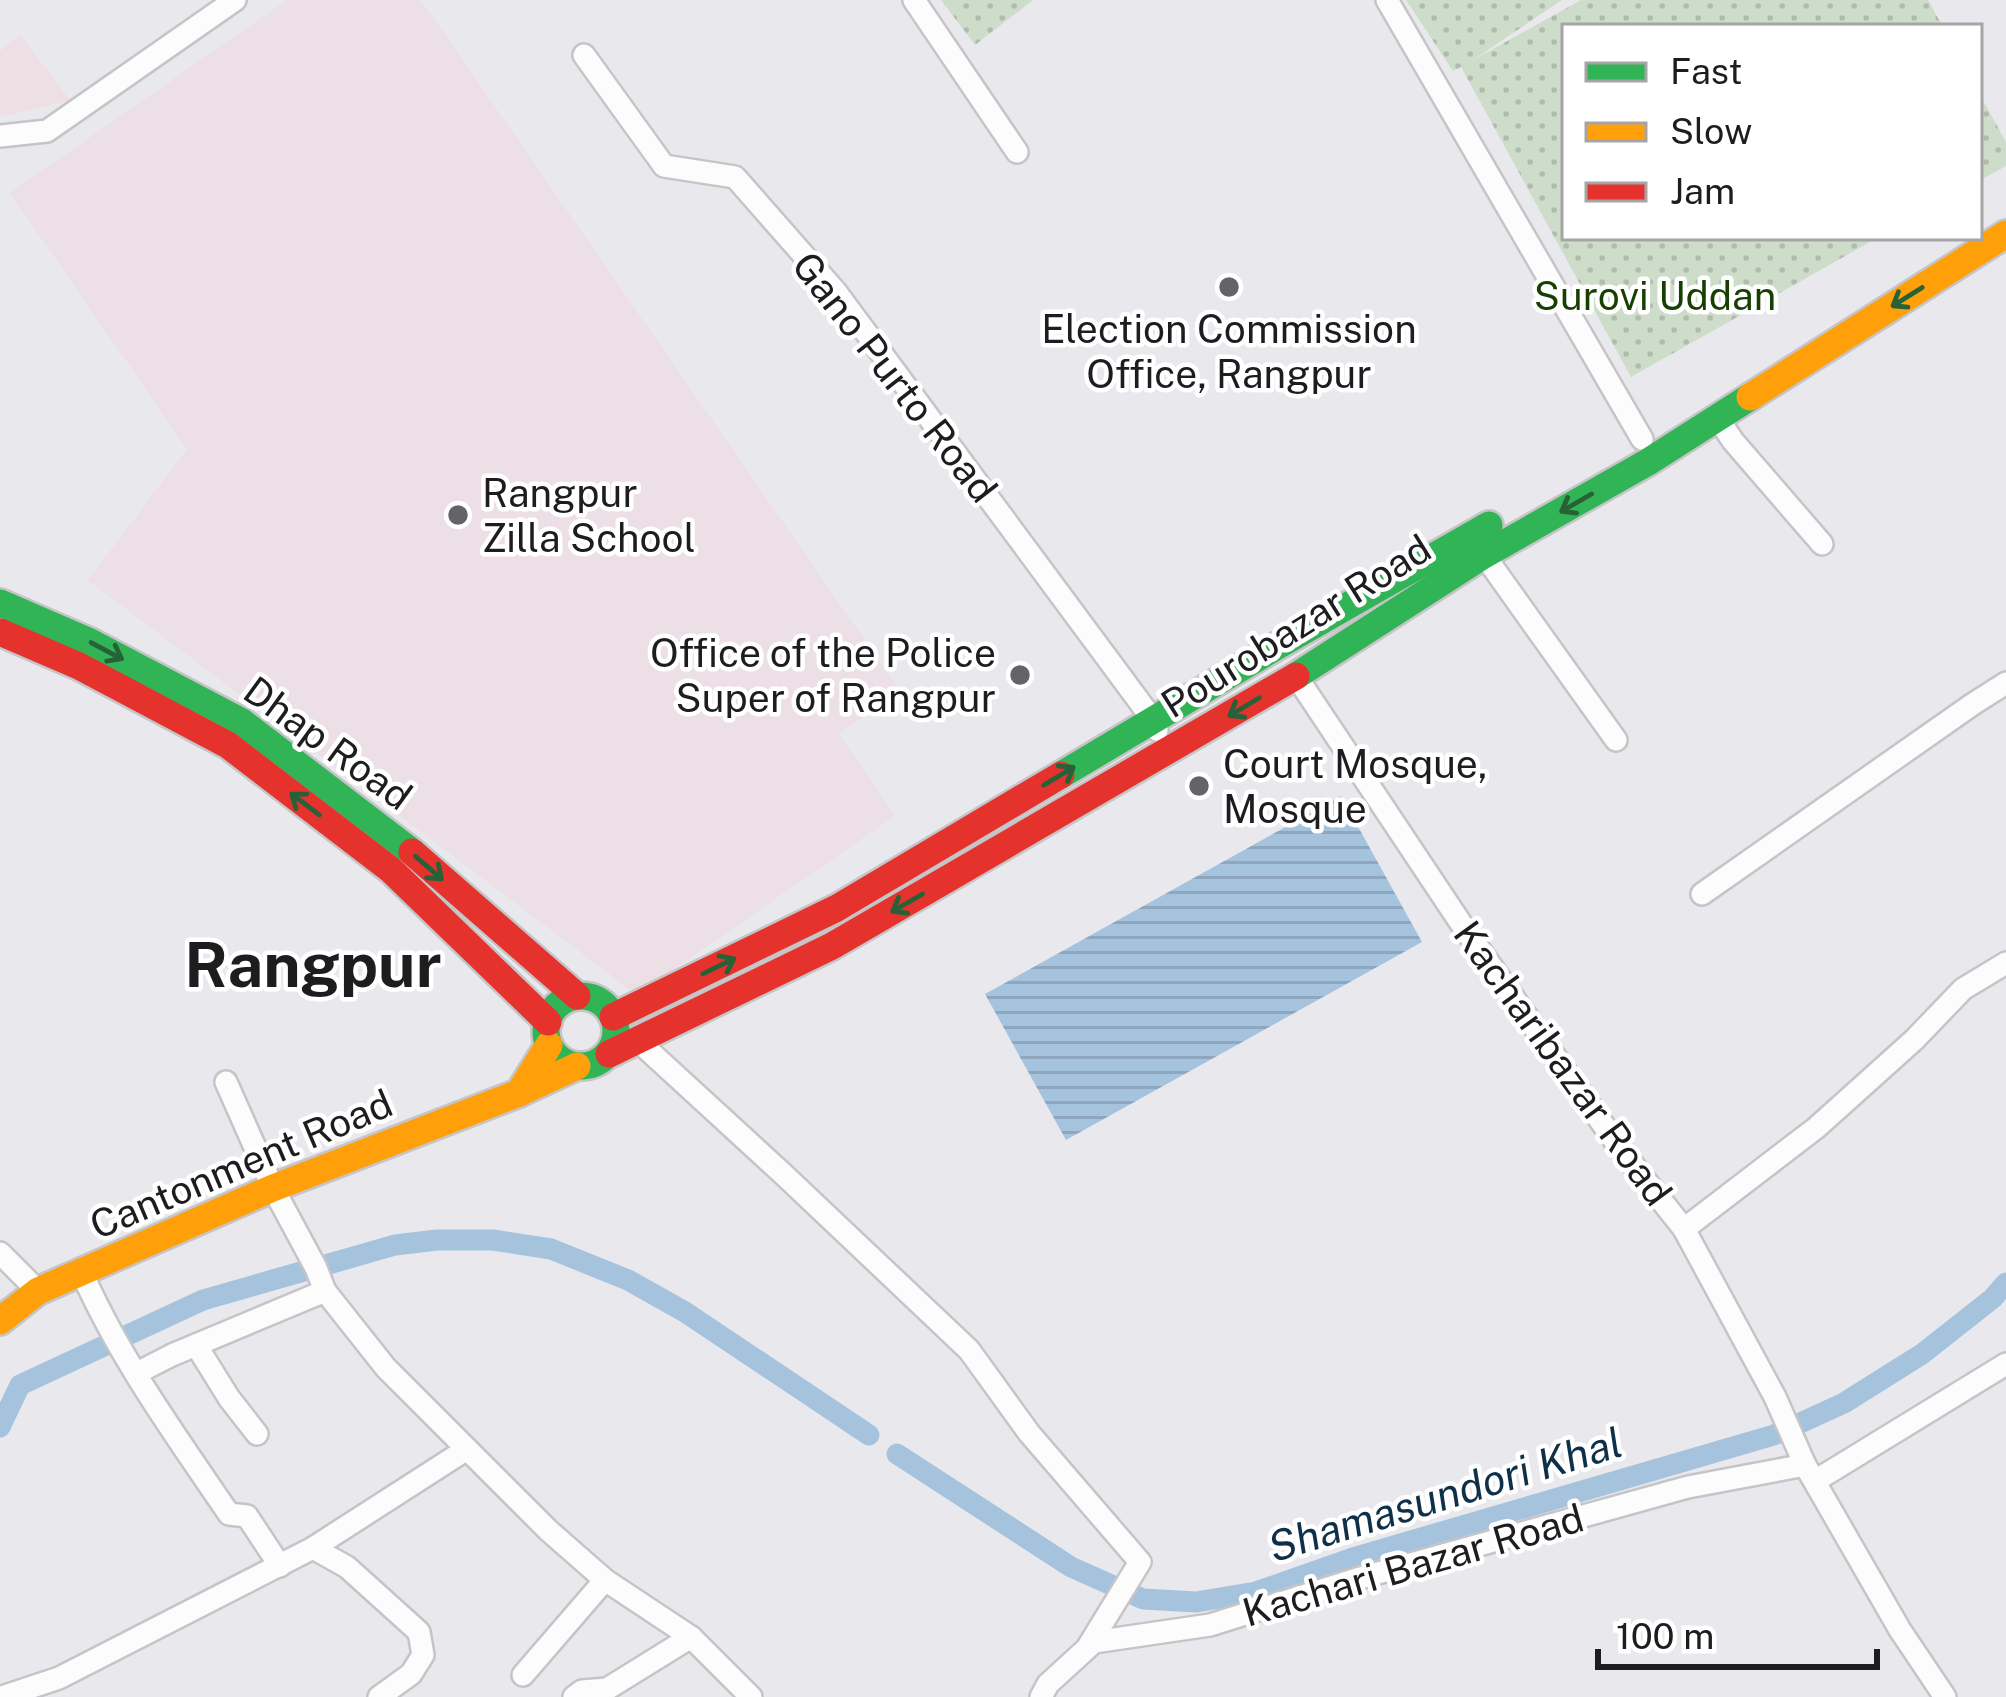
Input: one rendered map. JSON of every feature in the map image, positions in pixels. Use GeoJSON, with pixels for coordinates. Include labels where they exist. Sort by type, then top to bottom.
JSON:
{"type":"FeatureCollection","features":[{"type":"Feature","properties":{"kind":"main road","name":"Pourobazar Road"},"geometry":{"type":"LineString","coordinates":[[609,1054],[832,946],[1166,753],[1484,555],[1648,462],[2006,234]]}},
{"type":"Feature","properties":{"kind":"main road","name":"Pourobazar Road"},"geometry":{"type":"LineString","coordinates":[[614,1017],[837,908],[1279,645],[1642,439],[1953,240]]}},
{"type":"Feature","properties":{"kind":"main road","name":"Dhap Road"},"geometry":{"type":"LineString","coordinates":[[0,603],[90,642],[242,722],[407,849],[577,996],[592,998],[614,1017]]}},
{"type":"Feature","properties":{"kind":"main road","name":"Dhap Road"},"geometry":{"type":"LineString","coordinates":[[0,632],[79,666],[228,745],[391,870],[549,1034],[556,1055],[577,1066]]}},
{"type":"Feature","properties":{"kind":"main road"},"geometry":{"type":"LineString","coordinates":[[519,1093],[549,1034],[554,1010],[577,996]]}},
{"type":"Feature","properties":{"kind":"main road"},"geometry":{"type":"LineString","coordinates":[[577,1066],[589,1066],[609,1054],[616,1031],[614,1017]]}},
{"type":"Feature","properties":{"kind":"main road","name":"Cantonment Road"},"geometry":{"type":"LineString","coordinates":[[0,1321],[38,1291],[272,1188],[577,1066]]}},
{"type":"Feature","properties":{"kind":"street"},"geometry":{"type":"LineString","coordinates":[[0,136],[47,131],[235,0]]}},
{"type":"Feature","properties":{"kind":"street"},"geometry":{"type":"LineString","coordinates":[[914,0],[1017,152]]}},
{"type":"Feature","properties":{"kind":"street"},"geometry":{"type":"LineString","coordinates":[[1387,0],[1642,439]]}},
{"type":"Feature","properties":{"kind":"street","name":"Gano Purto Road"},"geometry":{"type":"LineString","coordinates":[[584,55],[664,166],[736,177],[836,292],[1153,720],[1166,753]]}},
{"type":"Feature","properties":{"kind":"street"},"geometry":{"type":"LineString","coordinates":[[1717,417],[1732,441],[1822,544]]}},
{"type":"Feature","properties":{"kind":"street"},"geometry":{"type":"LineString","coordinates":[[1484,555],[1616,740]]}},
{"type":"Feature","properties":{"kind":"street","name":"Kacharibazar Road"},"geometry":{"type":"LineString","coordinates":[[1296,676],[1462,925],[1619,1147],[1684,1229],[1775,1397],[1810,1473],[1900,1630],[1945,1697]]}},
{"type":"Feature","properties":{"kind":"street"},"geometry":{"type":"LineString","coordinates":[[1702,894],[2006,683]]}},
{"type":"Feature","properties":{"kind":"street"},"geometry":{"type":"LineString","coordinates":[[1684,1229],[1816,1129],[1915,1040],[1963,988],[2006,963]]}},
{"type":"Feature","properties":{"kind":"street"},"geometry":{"type":"LineString","coordinates":[[638,1040],[969,1350],[1029,1433],[1140,1562],[1089,1645],[1048,1684],[1041,1697]]}},
{"type":"Feature","properties":{"kind":"street"},"geometry":{"type":"LineString","coordinates":[[226,1082],[272,1188],[325,1291],[386,1368],[548,1530],[605,1580],[691,1637],[751,1697]]}},
{"type":"Feature","properties":{"kind":"street"},"geometry":{"type":"LineString","coordinates":[[0,1253],[38,1291]]}},
{"type":"Feature","properties":{"kind":"street"},"geometry":{"type":"LineString","coordinates":[[82,1273],[103,1322],[229,1514],[247,1516],[280,1566]]}},
{"type":"Feature","properties":{"kind":"street"},"geometry":{"type":"LineString","coordinates":[[137,1373],[325,1291]]}},
{"type":"Feature","properties":{"kind":"street"},"geometry":{"type":"LineString","coordinates":[[196,1345],[257,1434]]}},
{"type":"Feature","properties":{"kind":"street"},"geometry":{"type":"LineString","coordinates":[[1810,1473],[2006,1364]]}},
{"type":"Feature","properties":{"kind":"street"},"geometry":{"type":"LineString","coordinates":[[2,1697],[59,1678],[280,1566],[467,1449]]}},
{"type":"Feature","properties":{"kind":"street"},"geometry":{"type":"LineString","coordinates":[[1681,1463],[1688,1487]]}},
{"type":"Feature","properties":{"kind":"street","name":"Kachari Bazar Road"},"geometry":{"type":"LineString","coordinates":[[1089,1645],[1210,1625],[1358,1568],[1543,1515],[1688,1487],[1810,1473]]}},
{"type":"Feature","properties":{"kind":"street"},"geometry":{"type":"LineString","coordinates":[[313,1548],[347,1567],[419,1632],[423,1655],[411,1674],[379,1697]]}},
{"type":"Feature","properties":{"kind":"street"},"geometry":{"type":"LineString","coordinates":[[523,1675],[605,1580]]}},
{"type":"Feature","properties":{"kind":"street"},"geometry":{"type":"LineString","coordinates":[[574,1697],[582,1691],[607,1689],[691,1637]]}},
{"type":"Feature","properties":{"kind":"shaded area","name":"Rangpur Zilla School"},"geometry":{"type":"Polygon","coordinates":[[[287,0],[421,0],[900,691],[839,734],[895,816],[637,995],[88,580],[187,449],[10,193],[287,0]]]}},
{"type":"Feature","properties":{"kind":"shaded area"},"geometry":{"type":"Polygon","coordinates":[[[20,35],[70,100],[6,116],[0,114],[0,51],[20,35]]]}},
{"type":"Feature","properties":{"kind":"green space"},"geometry":{"type":"Polygon","coordinates":[[[941,0],[1033,0],[975,45],[941,0]]]}},
{"type":"Feature","properties":{"kind":"green space","name":"Surovi Uddan"},"geometry":{"type":"Polygon","coordinates":[[[1406,0],[1562,0],[1473,60],[1581,0],[1928,0],[1941,24],[1562,24],[1562,240],[1874,240],[1631,377],[1461,67],[1453,71],[1406,0]]]}},
{"type":"Feature","properties":{"kind":"green space"},"geometry":{"type":"Polygon","coordinates":[[[1982,98],[2006,142],[2006,166],[1982,179],[1982,98]]]}},
{"type":"Feature","properties":{"kind":"water"},"geometry":{"type":"Polygon","coordinates":[[[1341,796],[1422,942],[1066,1140],[985,994],[1341,796]]]}},
{"type":"Feature","properties":{"kind":"waterway","name":"Shamasundori Khal"},"geometry":{"type":"LineString","coordinates":[[0,1427],[20,1385],[203,1300],[395,1245],[493,1240],[551,1249],[628,1280],[685,1312],[869,1435]]}},
{"type":"Feature","properties":{"kind":"waterway","name":"Shamasundori Khal"},"geometry":{"type":"LineString","coordinates":[[897,1454],[1071,1567],[1143,1599],[1196,1602],[1256,1592],[1356,1557],[1774,1435],[1844,1403],[1922,1354],[2006,1283]]}},
{"type":"Feature","properties":{"kind":"traffic: fast"},"geometry":{"type":"LineString","coordinates":[[1296,676],[1484,555],[1648,462],[1750,397]]}},
{"type":"Feature","properties":{"kind":"traffic: fast"},"geometry":{"type":"LineString","coordinates":[[1061,775],[1489,525]]}},
{"type":"Feature","properties":{"kind":"traffic: fast"},"geometry":{"type":"LineString","coordinates":[[0,603],[90,642],[242,722],[412,852]]}},
{"type":"Feature","properties":{"kind":"traffic: fast"},"geometry":{"type":"LineString","coordinates":[[581,996],[606,1006],[616,1031],[606,1056],[581,1066],[556,1056],[546,1031],[556,1006],[581,996]]}},
{"type":"Feature","properties":{"kind":"traffic: slow"},"geometry":{"type":"LineString","coordinates":[[1750,397],[2006,234]]}},
{"type":"Feature","properties":{"kind":"traffic: slow"},"geometry":{"type":"LineString","coordinates":[[519,1093],[549,1045]]}},
{"type":"Feature","properties":{"kind":"traffic: slow"},"geometry":{"type":"LineString","coordinates":[[0,1321],[38,1291],[273,1188],[577,1066]]}},
{"type":"Feature","properties":{"kind":"traffic: jam"},"geometry":{"type":"LineString","coordinates":[[0,632],[79,666],[228,745],[391,870],[548,1022]]}},
{"type":"Feature","properties":{"kind":"traffic: jam"},"geometry":{"type":"LineString","coordinates":[[609,1054],[832,946],[1296,676]]}},
{"type":"Feature","properties":{"kind":"traffic: jam"},"geometry":{"type":"LineString","coordinates":[[613,1017],[837,908],[1061,775]]}},
{"type":"Feature","properties":{"kind":"traffic: jam"},"geometry":{"type":"LineString","coordinates":[[412,852],[577,996]]}},
{"type":"Feature","properties":{"kind":"place","name":"Election Commission Office, Rangpur"},"geometry":{"type":"Point","coordinates":[1229,287]}},
{"type":"Feature","properties":{"kind":"place","name":"Rangpur Zilla School"},"geometry":{"type":"Point","coordinates":[458,515]}},
{"type":"Feature","properties":{"kind":"place","name":"Office of the Police Super of Rangpur"},"geometry":{"type":"Point","coordinates":[1020,675]}},
{"type":"Feature","properties":{"kind":"place","name":"Court Mosque, Mosque"},"geometry":{"type":"Point","coordinates":[1199,786]}},
{"type":"Feature","properties":{"kind":"district","name":"Rangpur"},"geometry":{"type":"Point","coordinates":[313,964]}}]}
